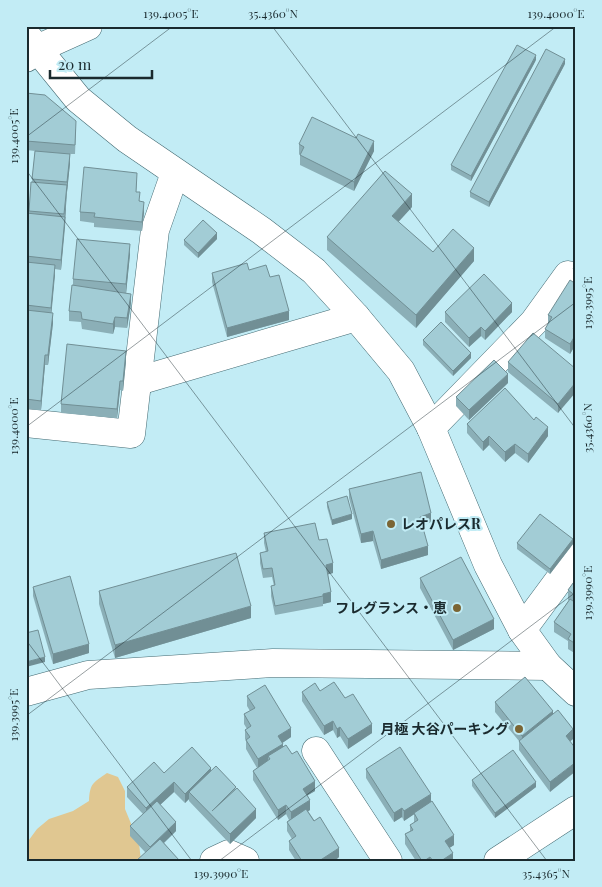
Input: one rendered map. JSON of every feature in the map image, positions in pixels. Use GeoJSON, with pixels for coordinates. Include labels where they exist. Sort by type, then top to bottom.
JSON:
{"type":"FeatureCollection","features":[{"type":"Feature","properties":{"kind":"street"},"geometry":{"type":"LineString","coordinates":[[88,26],[30,47],[78,98],[126,139],[262,231],[314,272],[356,316],[401,371],[432,428],[488,565],[522,630],[548,666],[576,692]]}},
{"type":"Feature","properties":{"kind":"street"},"geometry":{"type":"LineString","coordinates":[[26,423],[131,434],[155,230],[175,173]]}},
{"type":"Feature","properties":{"kind":"street"},"geometry":{"type":"LineString","coordinates":[[432,428],[534,322],[568,275]]}},
{"type":"Feature","properties":{"kind":"street"},"geometry":{"type":"LineString","coordinates":[[138,381],[356,316]]}},
{"type":"Feature","properties":{"kind":"street"},"geometry":{"type":"LineString","coordinates":[[522,630],[576,557]]}},
{"type":"Feature","properties":{"kind":"street"},"geometry":{"type":"LineString","coordinates":[[26,692],[88,676],[273,663],[548,666]]}},
{"type":"Feature","properties":{"kind":"street"},"geometry":{"type":"LineString","coordinates":[[316,751],[388,861]]}},
{"type":"Feature","properties":{"kind":"street"},"geometry":{"type":"LineString","coordinates":[[498,861],[576,810]]}},
{"type":"Feature","properties":{"kind":"street"},"geometry":{"type":"LineString","coordinates":[[214,861],[229,854],[245,861]]}},
{"type":"Feature","properties":{"kind":"shaded area"},"geometry":{"type":"Polygon","coordinates":[[[107,773],[118,777],[125,791],[125,809],[139,843],[141,861],[26,861],[26,844],[37,829],[49,819],[73,811],[89,801],[90,790],[93,784],[107,773]]]}},
{"type":"Feature","properties":{"kind":"building"},"geometry":{"type":"Polygon","coordinates":[[[517,45],[536,55],[471,176],[451,165],[517,45]]]}},
{"type":"Feature","properties":{"kind":"building"},"geometry":{"type":"Polygon","coordinates":[[[546,49],[565,59],[489,202],[470,192],[546,49]]]}},
{"type":"Feature","properties":{"kind":"building"},"geometry":{"type":"Polygon","coordinates":[[[26,93],[45,95],[76,121],[75,145],[26,141],[26,93]]]}},
{"type":"Feature","properties":{"kind":"building"},"geometry":{"type":"Polygon","coordinates":[[[312,117],[356,138],[358,134],[374,141],[354,182],[300,155],[304,147],[299,144],[312,117]]]}},
{"type":"Feature","properties":{"kind":"building"},"geometry":{"type":"Polygon","coordinates":[[[35,151],[70,154],[67,182],[32,179],[35,151]]]}},
{"type":"Feature","properties":{"kind":"building"},"geometry":{"type":"Polygon","coordinates":[[[84,167],[137,173],[136,192],[140,192],[139,201],[144,202],[142,222],[94,217],[95,213],[80,212],[84,167]]]}},
{"type":"Feature","properties":{"kind":"building"},"geometry":{"type":"Polygon","coordinates":[[[385,171],[412,194],[392,216],[433,252],[453,229],[474,248],[416,315],[327,237],[385,171]]]}},
{"type":"Feature","properties":{"kind":"building"},"geometry":{"type":"Polygon","coordinates":[[[31,182],[67,185],[64,214],[29,211],[31,182]]]}},
{"type":"Feature","properties":{"kind":"building"},"geometry":{"type":"Polygon","coordinates":[[[26,213],[65,217],[61,260],[26,256],[26,213]]]}},
{"type":"Feature","properties":{"kind":"building"},"geometry":{"type":"Polygon","coordinates":[[[203,220],[217,233],[198,253],[184,240],[203,220]]]}},
{"type":"Feature","properties":{"kind":"building"},"geometry":{"type":"Polygon","coordinates":[[[77,239],[130,244],[126,284],[73,279],[77,239]]]}},
{"type":"Feature","properties":{"kind":"building"},"geometry":{"type":"Polygon","coordinates":[[[26,262],[55,265],[51,308],[26,305],[26,262]]]}},
{"type":"Feature","properties":{"kind":"building"},"geometry":{"type":"Polygon","coordinates":[[[247,263],[249,270],[266,265],[270,277],[279,275],[289,311],[227,328],[212,273],[247,263]]]}},
{"type":"Feature","properties":{"kind":"building"},"geometry":{"type":"Polygon","coordinates":[[[484,274],[512,303],[485,331],[481,327],[469,338],[445,312],[484,274]]]}},
{"type":"Feature","properties":{"kind":"building"},"geometry":{"type":"Polygon","coordinates":[[[570,280],[576,284],[576,334],[570,344],[545,329],[552,317],[548,315],[570,280]]]}},
{"type":"Feature","properties":{"kind":"building"},"geometry":{"type":"Polygon","coordinates":[[[72,285],[131,294],[127,318],[115,317],[113,324],[82,319],[81,312],[69,311],[72,285]]]}},
{"type":"Feature","properties":{"kind":"building"},"geometry":{"type":"Polygon","coordinates":[[[26,310],[53,313],[48,355],[45,355],[41,401],[26,399],[26,310]]]}},
{"type":"Feature","properties":{"kind":"building"},"geometry":{"type":"Polygon","coordinates":[[[441,322],[471,353],[453,371],[423,340],[441,322]]]}},
{"type":"Feature","properties":{"kind":"building"},"geometry":{"type":"Polygon","coordinates":[[[533,333],[576,369],[576,382],[558,404],[508,362],[533,333]]]}},
{"type":"Feature","properties":{"kind":"building"},"geometry":{"type":"Polygon","coordinates":[[[67,344],[126,351],[123,381],[120,381],[117,409],[61,404],[67,344]]]}},
{"type":"Feature","properties":{"kind":"building"},"geometry":{"type":"Polygon","coordinates":[[[494,360],[508,374],[469,410],[456,397],[494,360]]]}},
{"type":"Feature","properties":{"kind":"building"},"geometry":{"type":"Polygon","coordinates":[[[505,388],[534,420],[536,417],[548,427],[528,454],[515,444],[505,452],[489,436],[483,442],[467,424],[505,388]]]}},
{"type":"Feature","properties":{"kind":"building","name":"レオパレスR"},"geometry":{"type":"Polygon","coordinates":[[[421,472],[431,513],[420,517],[428,546],[381,560],[373,531],[361,534],[349,489],[421,472]]]}},
{"type":"Feature","properties":{"kind":"building"},"geometry":{"type":"Polygon","coordinates":[[[347,496],[352,514],[332,520],[327,502],[347,496]]]}},
{"type":"Feature","properties":{"kind":"building"},"geometry":{"type":"Polygon","coordinates":[[[540,514],[573,539],[550,569],[517,543],[540,514]]]}},
{"type":"Feature","properties":{"kind":"building"},"geometry":{"type":"Polygon","coordinates":[[[315,523],[319,540],[327,539],[333,563],[326,565],[331,592],[323,594],[323,596],[275,606],[271,586],[275,585],[272,568],[263,569],[260,553],[268,551],[264,533],[315,523]]]}},
{"type":"Feature","properties":{"kind":"building"},"geometry":{"type":"Polygon","coordinates":[[[236,553],[251,606],[115,645],[99,591],[236,553]]]}},
{"type":"Feature","properties":{"kind":"building","name":"フレグランス・恵"},"geometry":{"type":"Polygon","coordinates":[[[461,557],[494,619],[453,640],[420,578],[461,557]]]}},
{"type":"Feature","properties":{"kind":"building"},"geometry":{"type":"Polygon","coordinates":[[[70,576],[89,644],[53,654],[33,587],[70,576]]]}},
{"type":"Feature","properties":{"kind":"building"},"geometry":{"type":"Polygon","coordinates":[[[576,579],[576,596],[568,590],[576,579]]]}},
{"type":"Feature","properties":{"kind":"building"},"geometry":{"type":"Polygon","coordinates":[[[570,599],[576,603],[576,644],[568,639],[571,634],[554,622],[570,599]]]}},
{"type":"Feature","properties":{"kind":"building"},"geometry":{"type":"Polygon","coordinates":[[[38,630],[45,657],[26,662],[26,633],[38,630]]]}},
{"type":"Feature","properties":{"kind":"building"},"geometry":{"type":"Polygon","coordinates":[[[525,677],[553,711],[522,736],[495,702],[525,677]]]}},
{"type":"Feature","properties":{"kind":"building"},"geometry":{"type":"Polygon","coordinates":[[[334,682],[345,698],[353,694],[372,724],[348,739],[340,727],[337,729],[333,721],[324,726],[302,692],[315,683],[320,691],[334,682]]]}},
{"type":"Feature","properties":{"kind":"building"},"geometry":{"type":"Polygon","coordinates":[[[265,685],[291,728],[278,736],[283,744],[258,759],[246,740],[250,737],[245,730],[251,726],[244,714],[255,708],[247,696],[265,685]]]}},
{"type":"Feature","properties":{"kind":"building"},"geometry":{"type":"Polygon","coordinates":[[[558,710],[573,729],[566,736],[576,749],[576,762],[550,782],[519,741],[558,710]]]}},
{"type":"Feature","properties":{"kind":"building"},"geometry":{"type":"Polygon","coordinates":[[[286,745],[292,754],[297,751],[315,781],[303,789],[310,800],[291,812],[286,805],[278,810],[253,771],[270,759],[268,756],[286,745]]]}},
{"type":"Feature","properties":{"kind":"building"},"geometry":{"type":"Polygon","coordinates":[[[192,747],[211,768],[185,794],[174,782],[146,808],[127,787],[154,762],[164,773],[192,747]]]}},
{"type":"Feature","properties":{"kind":"building"},"geometry":{"type":"Polygon","coordinates":[[[400,747],[431,794],[404,811],[402,808],[394,813],[366,769],[400,747]]]}},
{"type":"Feature","properties":{"kind":"building"},"geometry":{"type":"Polygon","coordinates":[[[513,750],[536,782],[495,813],[472,780],[513,750]]]}},
{"type":"Feature","properties":{"kind":"building"},"geometry":{"type":"Polygon","coordinates":[[[216,766],[236,787],[212,811],[237,788],[256,809],[230,834],[189,792],[216,766]]]}},
{"type":"Feature","properties":{"kind":"building"},"geometry":{"type":"Polygon","coordinates":[[[157,801],[176,822],[150,847],[130,826],[157,801]]]}},
{"type":"Feature","properties":{"kind":"building"},"geometry":{"type":"Polygon","coordinates":[[[432,801],[454,835],[445,841],[453,853],[441,861],[433,861],[430,857],[422,861],[405,834],[413,830],[410,825],[418,820],[414,813],[432,801]]]}},
{"type":"Feature","properties":{"kind":"building"},"geometry":{"type":"Polygon","coordinates":[[[306,809],[314,821],[320,817],[339,848],[319,861],[302,861],[289,841],[296,836],[287,822],[306,809]]]}},
{"type":"Feature","properties":{"kind":"building"},"geometry":{"type":"Polygon","coordinates":[[[160,839],[178,861],[136,861],[160,839]]]}},
{"type":"Feature","properties":{"kind":"place","name":"レオパレスR"},"geometry":{"type":"Point","coordinates":[391,524]}},
{"type":"Feature","properties":{"kind":"place","name":"フレグランス・恵"},"geometry":{"type":"Point","coordinates":[457,608]}},
{"type":"Feature","properties":{"kind":"place","name":"月極 大谷パーキング"},"geometry":{"type":"Point","coordinates":[519,729]}}]}
